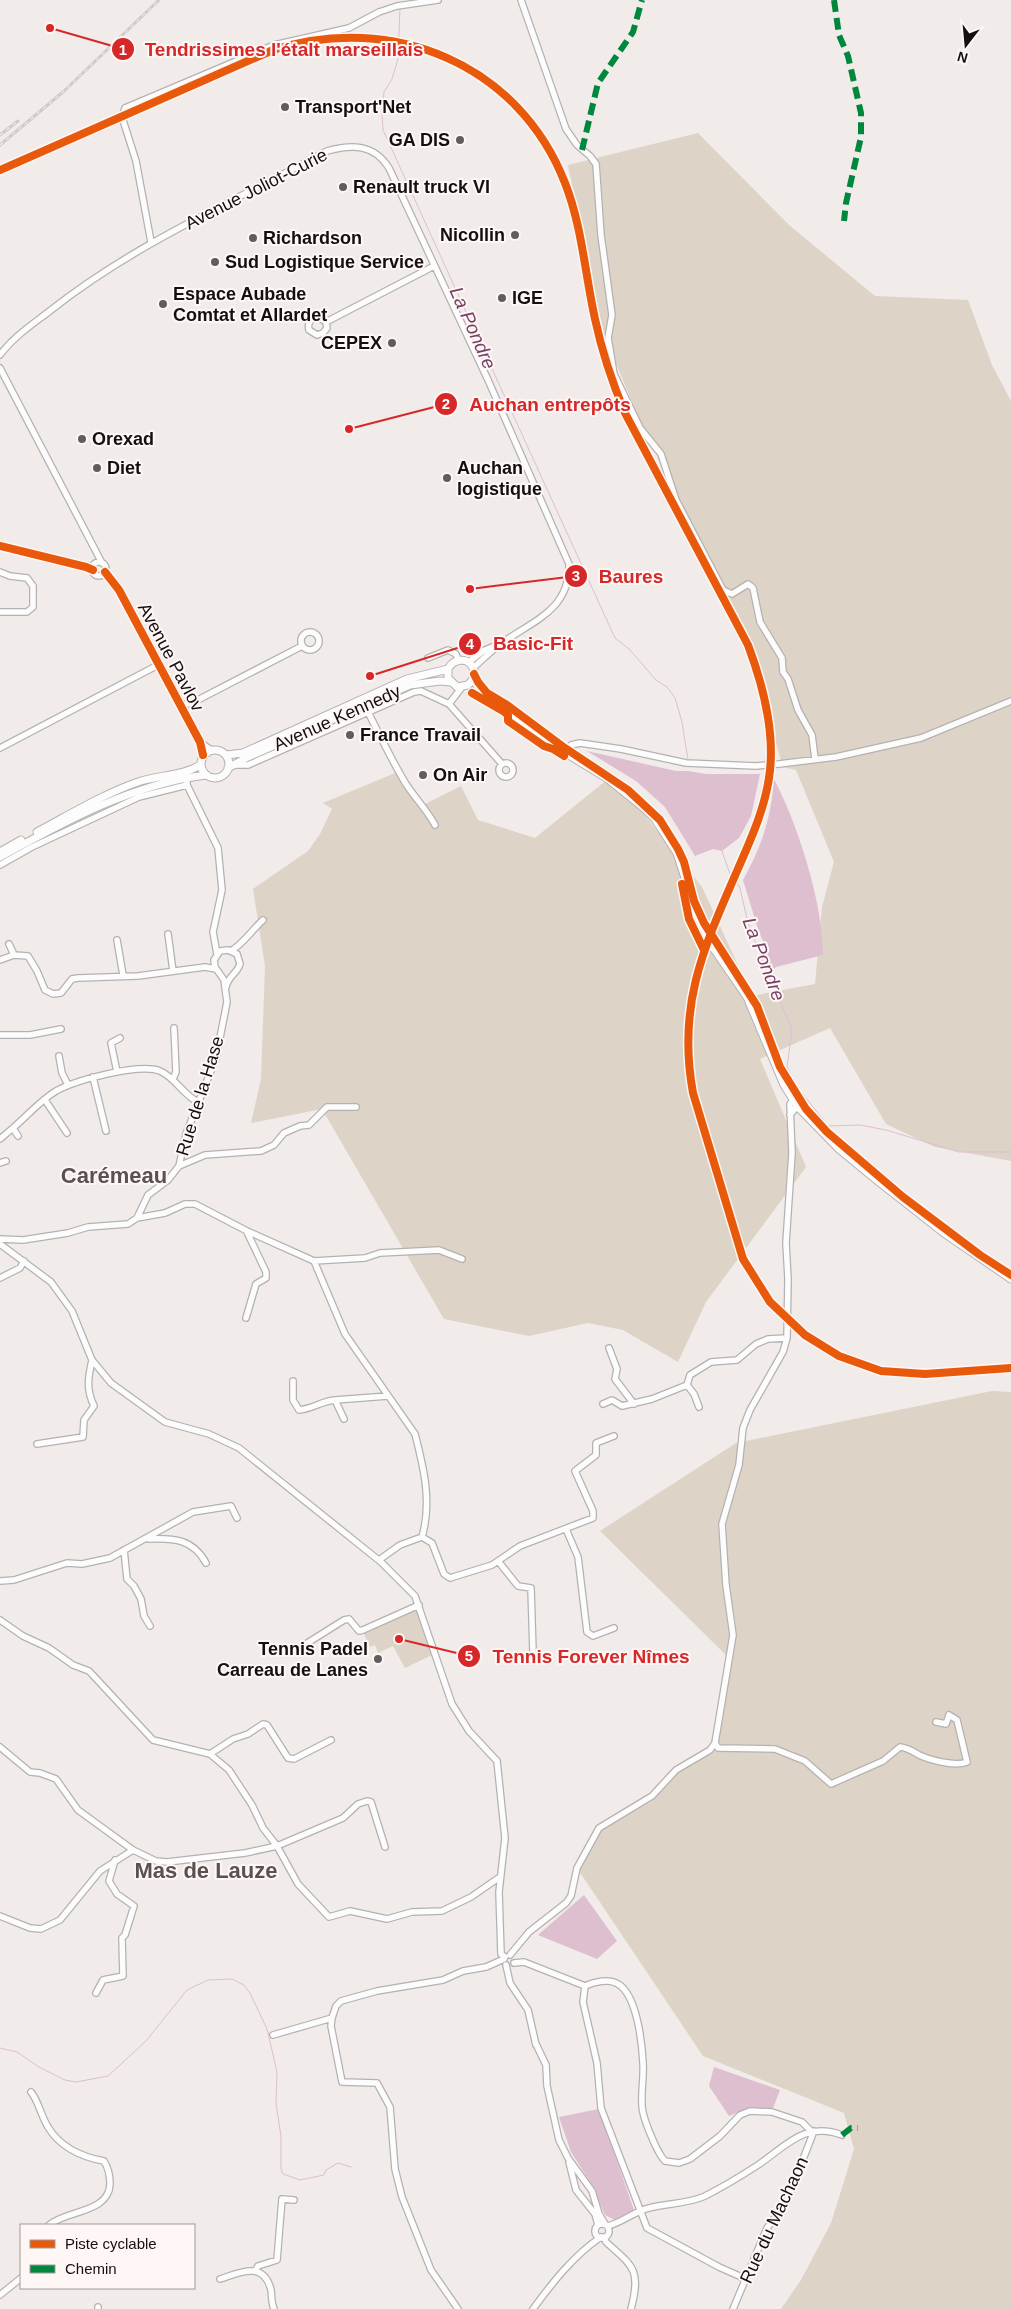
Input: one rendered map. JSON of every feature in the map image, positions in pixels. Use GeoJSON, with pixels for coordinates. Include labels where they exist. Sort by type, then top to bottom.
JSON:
{"type":"FeatureCollection","features":[{"type":"Feature","properties":{"kind":"main road"},"geometry":{"type":"LineString","coordinates":[[458,660],[471,665],[474,678],[480,690],[566,753],[608,780],[644,808],[666,834],[677,853],[697,915],[712,946],[748,997],[781,1076],[796,1102],[815,1125],[839,1149],[926,1219],[1011,1279]]}},
{"type":"Feature","properties":{"kind":"main road","name":"Avenue Kennedy"},"geometry":{"type":"LineString","coordinates":[[226,756],[242,753],[407,679],[448,669],[458,660]]}},
{"type":"Feature","properties":{"kind":"main road"},"geometry":{"type":"LineString","coordinates":[[448,669],[452,683]]}},
{"type":"Feature","properties":{"kind":"main road"},"geometry":{"type":"LineString","coordinates":[[463,687],[474,678]]}},
{"type":"Feature","properties":{"kind":"main road","name":"Avenue Kennedy"},"geometry":{"type":"LineString","coordinates":[[231,767],[410,685],[440,681],[452,683],[495,700]]}},
{"type":"Feature","properties":{"kind":"main road"},"geometry":{"type":"LineString","coordinates":[[0,857],[136,790],[188,781],[206,775],[218,777],[231,767],[226,756],[220,750],[211,750],[203,755],[200,765],[206,775]]}},
{"type":"Feature","properties":{"kind":"main road"},"geometry":{"type":"LineString","coordinates":[[0,852],[85,806],[141,781],[170,776],[200,765]]}},
{"type":"Feature","properties":{"kind":"street"},"geometry":{"type":"LineString","coordinates":[[151,242],[136,161],[122,117],[125,108],[274,45],[349,28],[379,12],[397,6],[438,0]]}},
{"type":"Feature","properties":{"kind":"street"},"geometry":{"type":"LineString","coordinates":[[521,0],[566,129],[577,145],[596,164],[601,235],[612,315],[608,338],[614,374],[640,428],[661,454],[676,500],[723,590],[732,594],[748,584],[753,588],[760,622],[782,658],[783,672],[788,679],[798,710],[812,735],[815,759]]}},
{"type":"Feature","properties":{"kind":"street","name":"Avenue Joliot-Curie"},"geometry":{"type":"LineString","coordinates":[[0,356],[13,339],[86,283],[151,242],[327,151],[355,146],[370,150],[383,159],[434,266],[569,564],[570,579],[564,594],[554,609],[471,665]]}},
{"type":"Feature","properties":{"kind":"street"},"geometry":{"type":"LineString","coordinates":[[326,322],[434,266]]}},
{"type":"Feature","properties":{"kind":"street"},"geometry":{"type":"LineString","coordinates":[[0,368],[98,553],[97,565]]}},
{"type":"Feature","properties":{"kind":"street"},"geometry":{"type":"LineString","coordinates":[[0,546],[86,566],[106,566],[103,574]]}},
{"type":"Feature","properties":{"kind":"street","name":"Avenue Pavlov"},"geometry":{"type":"LineString","coordinates":[[97,565],[97,575],[103,574],[116,586],[181,705],[200,742],[203,755]]}},
{"type":"Feature","properties":{"kind":"street"},"geometry":{"type":"LineString","coordinates":[[0,572],[10,576],[27,578],[33,586],[32,607],[27,612],[0,612]]}},
{"type":"Feature","properties":{"kind":"street"},"geometry":{"type":"LineString","coordinates":[[181,705],[192,703],[302,646]]}},
{"type":"Feature","properties":{"kind":"street"},"geometry":{"type":"LineString","coordinates":[[428,658],[448,650],[456,654],[458,660]]}},
{"type":"Feature","properties":{"kind":"street"},"geometry":{"type":"LineString","coordinates":[[0,748],[158,664]]}},
{"type":"Feature","properties":{"kind":"street"},"geometry":{"type":"LineString","coordinates":[[452,683],[454,695]]}},
{"type":"Feature","properties":{"kind":"street"},"geometry":{"type":"LineString","coordinates":[[449,704],[454,695],[463,687]]}},
{"type":"Feature","properties":{"kind":"street"},"geometry":{"type":"LineString","coordinates":[[231,767],[248,765],[414,692],[421,691],[449,704],[502,764]]}},
{"type":"Feature","properties":{"kind":"street"},"geometry":{"type":"LineString","coordinates":[[566,753],[570,745],[577,743],[621,749],[688,763],[756,766],[836,757],[921,738],[1011,701]]}},
{"type":"Feature","properties":{"kind":"street"},"geometry":{"type":"LineString","coordinates":[[185,714],[192,703]]}},
{"type":"Feature","properties":{"kind":"street"},"geometry":{"type":"LineString","coordinates":[[368,712],[405,781],[435,825]]}},
{"type":"Feature","properties":{"kind":"street","name":"Avenue Pavlov"},"geometry":{"type":"LineString","coordinates":[[200,742],[211,750]]}},
{"type":"Feature","properties":{"kind":"street"},"geometry":{"type":"LineString","coordinates":[[0,865],[32,847],[139,797],[188,781],[218,848],[222,890],[213,932],[218,971],[226,987]]}},
{"type":"Feature","properties":{"kind":"street"},"geometry":{"type":"LineString","coordinates":[[230,951],[238,946],[246,935],[263,920]]}},
{"type":"Feature","properties":{"kind":"street"},"geometry":{"type":"LineString","coordinates":[[168,934],[173,971]]}},
{"type":"Feature","properties":{"kind":"street"},"geometry":{"type":"LineString","coordinates":[[117,940],[123,975]]}},
{"type":"Feature","properties":{"kind":"street"},"geometry":{"type":"LineString","coordinates":[[215,943],[223,950],[237,954]]}},
{"type":"Feature","properties":{"kind":"street"},"geometry":{"type":"LineString","coordinates":[[10,944],[14,955]]}},
{"type":"Feature","properties":{"kind":"street"},"geometry":{"type":"LineString","coordinates":[[226,987],[227,980],[240,964],[237,954],[238,946]]}},
{"type":"Feature","properties":{"kind":"street"},"geometry":{"type":"LineString","coordinates":[[205,967],[223,950]]}},
{"type":"Feature","properties":{"kind":"street"},"geometry":{"type":"LineString","coordinates":[[0,960],[14,955],[28,956],[45,990],[53,994],[61,993],[72,979],[78,978],[138,976],[205,967],[232,974]]}},
{"type":"Feature","properties":{"kind":"street","name":"Rue de la Hase"},"geometry":{"type":"LineString","coordinates":[[137,1218],[144,1200],[155,1188],[173,1175],[179,1166],[186,1134],[218,1049],[227,1002],[226,987]]}},
{"type":"Feature","properties":{"kind":"street"},"geometry":{"type":"LineString","coordinates":[[173,1079],[176,1072],[174,1028]]}},
{"type":"Feature","properties":{"kind":"street"},"geometry":{"type":"LineString","coordinates":[[0,1036],[30,1035],[61,1029]]}},
{"type":"Feature","properties":{"kind":"street"},"geometry":{"type":"LineString","coordinates":[[117,1072],[111,1043],[120,1038]]}},
{"type":"Feature","properties":{"kind":"street"},"geometry":{"type":"LineString","coordinates":[[59,1056],[62,1073],[68,1085]]}},
{"type":"Feature","properties":{"kind":"street"},"geometry":{"type":"LineString","coordinates":[[0,1138],[57,1090],[68,1085],[117,1072],[148,1068],[160,1071],[173,1079],[198,1102]]}},
{"type":"Feature","properties":{"kind":"street"},"geometry":{"type":"LineString","coordinates":[[93,1078],[106,1131]]}},
{"type":"Feature","properties":{"kind":"street"},"geometry":{"type":"LineString","coordinates":[[44,1100],[66,1133]]}},
{"type":"Feature","properties":{"kind":"street"},"geometry":{"type":"LineString","coordinates":[[631,2309],[636,2281],[634,2271],[628,2261],[612,2248],[595,2214],[576,2190],[568,2158],[554,2125],[545,2070],[535,2042],[528,2010],[508,1975],[509,1961],[529,1932],[566,1903],[571,1896],[576,1868],[599,1828],[652,1796],[676,1770],[710,1750],[715,1743],[733,1635],[726,1586],[722,1524],[739,1465],[743,1428],[750,1410],[783,1352],[786,1338],[788,1279],[786,1243],[792,1153],[790,1104],[796,1102]]}},
{"type":"Feature","properties":{"kind":"street"},"geometry":{"type":"LineString","coordinates":[[179,1166],[205,1155],[261,1151],[274,1145],[284,1133],[309,1124],[327,1106],[356,1107]]}},
{"type":"Feature","properties":{"kind":"street"},"geometry":{"type":"LineString","coordinates":[[13,1128],[18,1136]]}},
{"type":"Feature","properties":{"kind":"street"},"geometry":{"type":"LineString","coordinates":[[0,1239],[23,1240],[68,1233],[88,1227],[128,1224],[137,1218],[165,1213],[185,1204],[195,1204],[247,1231],[314,1261],[365,1258],[380,1253],[439,1250],[462,1259]]}},
{"type":"Feature","properties":{"kind":"street"},"geometry":{"type":"LineString","coordinates":[[246,1318],[256,1284],[266,1278],[266,1272],[247,1231]]}},
{"type":"Feature","properties":{"kind":"street"},"geometry":{"type":"LineString","coordinates":[[0,1244],[51,1282],[72,1311],[92,1360],[111,1382],[165,1422],[209,1434],[238,1448],[378,1560],[409,1588],[419,1605],[452,1704],[469,1731],[497,1761],[506,1838],[500,1877],[501,1954],[509,1961]]}},
{"type":"Feature","properties":{"kind":"street"},"geometry":{"type":"LineString","coordinates":[[0,1278],[20,1268],[24,1261]]}},
{"type":"Feature","properties":{"kind":"street"},"geometry":{"type":"LineString","coordinates":[[314,1261],[345,1334],[415,1435],[428,1496],[427,1521],[422,1538]]}},
{"type":"Feature","properties":{"kind":"street"},"geometry":{"type":"LineString","coordinates":[[603,1404],[612,1400],[620,1406],[652,1399],[686,1385],[690,1375],[712,1362],[737,1360],[756,1344],[768,1339],[786,1338]]}},
{"type":"Feature","properties":{"kind":"street"},"geometry":{"type":"LineString","coordinates":[[608,1348],[617,1369],[615,1379],[634,1404]]}},
{"type":"Feature","properties":{"kind":"street"},"geometry":{"type":"LineString","coordinates":[[37,1444],[83,1437],[84,1420],[94,1406],[88,1393],[92,1360]]}},
{"type":"Feature","properties":{"kind":"street"},"geometry":{"type":"LineString","coordinates":[[293,1382],[293,1400],[299,1410],[308,1409],[321,1402],[388,1396]]}},
{"type":"Feature","properties":{"kind":"street"},"geometry":{"type":"LineString","coordinates":[[686,1385],[694,1394],[699,1407]]}},
{"type":"Feature","properties":{"kind":"street"},"geometry":{"type":"LineString","coordinates":[[334,1400],[344,1419]]}},
{"type":"Feature","properties":{"kind":"street"},"geometry":{"type":"LineString","coordinates":[[378,1560],[400,1545],[422,1538],[432,1543],[446,1577],[478,1571],[498,1561],[520,1546],[593,1518],[593,1511],[575,1471],[596,1455],[596,1443],[614,1436]]}},
{"type":"Feature","properties":{"kind":"street"},"geometry":{"type":"LineString","coordinates":[[0,1581],[14,1580],[68,1563],[82,1564],[110,1558],[193,1512],[231,1506],[237,1518]]}},
{"type":"Feature","properties":{"kind":"street"},"geometry":{"type":"LineString","coordinates":[[566,1529],[578,1557],[588,1632],[593,1636],[614,1628]]}},
{"type":"Feature","properties":{"kind":"street"},"geometry":{"type":"LineString","coordinates":[[147,1539],[175,1538],[200,1553],[206,1564]]}},
{"type":"Feature","properties":{"kind":"street"},"geometry":{"type":"LineString","coordinates":[[124,1550],[127,1579],[134,1586],[141,1599],[144,1616],[150,1626]]}},
{"type":"Feature","properties":{"kind":"street"},"geometry":{"type":"LineString","coordinates":[[498,1561],[518,1586],[531,1588],[533,1652]]}},
{"type":"Feature","properties":{"kind":"street"},"geometry":{"type":"LineString","coordinates":[[301,1647],[344,1620],[349,1620],[359,1631],[419,1605]]}},
{"type":"Feature","properties":{"kind":"street"},"geometry":{"type":"LineString","coordinates":[[0,1620],[24,1636],[49,1648],[73,1665],[89,1671],[153,1740],[210,1754],[229,1770],[252,1804],[264,1828],[277,1846],[298,1884],[325,1914],[333,1917],[350,1911],[387,1919],[412,1912],[442,1912],[472,1897],[500,1877]]}},
{"type":"Feature","properties":{"kind":"street"},"geometry":{"type":"LineString","coordinates":[[715,1743],[718,1748],[775,1749],[805,1761],[831,1784],[883,1761],[900,1747],[908,1748],[920,1756],[962,1764],[967,1762],[956,1720],[949,1716],[946,1724],[936,1722]]}},
{"type":"Feature","properties":{"kind":"street"},"geometry":{"type":"LineString","coordinates":[[210,1754],[233,1739],[248,1734],[263,1724],[267,1725],[288,1758],[294,1759],[331,1740]]}},
{"type":"Feature","properties":{"kind":"street"},"geometry":{"type":"LineString","coordinates":[[0,1747],[30,1772],[40,1772],[56,1779],[78,1810],[133,1850],[156,1861],[178,1862],[245,1854],[277,1846],[343,1818],[358,1804],[367,1801],[371,1802],[385,1847]]}},
{"type":"Feature","properties":{"kind":"street"},"geometry":{"type":"LineString","coordinates":[[0,1916],[30,1928],[41,1929],[60,1920],[100,1871],[133,1850]]}},
{"type":"Feature","properties":{"kind":"street"},"geometry":{"type":"LineString","coordinates":[[96,1993],[103,1980],[123,1976],[122,1938],[125,1935],[134,1906],[117,1894],[109,1881],[115,1860]]}},
{"type":"Feature","properties":{"kind":"street"},"geometry":{"type":"LineString","coordinates":[[458,2309],[431,2270],[402,2197],[395,2169],[390,2107],[377,2083],[342,2082],[331,2026],[336,2006],[341,2001],[377,1991],[443,1980],[463,1970],[509,1961],[536,1966],[585,1986],[593,1983],[617,1983],[623,1988],[632,2003],[643,2063],[642,2106],[658,2151],[665,2161],[679,2164],[690,2159],[720,2136],[740,2114],[750,2111],[772,2112],[802,2122],[813,2132]]}},
{"type":"Feature","properties":{"kind":"street"},"geometry":{"type":"LineString","coordinates":[[585,1986],[582,2002],[597,2063],[601,2108],[644,2224],[651,2231],[746,2279]]}},
{"type":"Feature","properties":{"kind":"street"},"geometry":{"type":"LineString","coordinates":[[273,2035],[332,2018]]}},
{"type":"Feature","properties":{"kind":"street"},"geometry":{"type":"LineString","coordinates":[[31,2092],[48,2128],[59,2140],[74,2151],[104,2161],[110,2174],[110,2193],[107,2197],[84,2211],[62,2216],[51,2224]]}},
{"type":"Feature","properties":{"kind":"street"},"geometry":{"type":"LineString","coordinates":[[533,2309],[554,2282],[604,2231],[640,2212],[705,2196],[759,2164],[790,2140],[803,2134],[830,2130],[842,2134]]}},
{"type":"Feature","properties":{"kind":"street","name":"Rue du Machaon"},"geometry":{"type":"LineString","coordinates":[[733,2309],[768,2228],[786,2203],[813,2132]]}},
{"type":"Feature","properties":{"kind":"street"},"geometry":{"type":"LineString","coordinates":[[568,2158],[592,2191],[604,2231]]}},
{"type":"Feature","properties":{"kind":"street"},"geometry":{"type":"LineString","coordinates":[[256,2270],[258,2266],[277,2260],[282,2199],[294,2200]]}},
{"type":"Feature","properties":{"kind":"street"},"geometry":{"type":"LineString","coordinates":[[220,2280],[251,2269],[256,2270],[271,2289],[274,2309]]}},
{"type":"Feature","properties":{"kind":"street"},"geometry":{"type":"LineString","coordinates":[[0,2295],[20,2279]]}},
{"type":"Feature","properties":{"kind":"shaded area"},"geometry":{"type":"Polygon","coordinates":[[[698,133],[789,225],[875,296],[968,300],[992,365],[1011,401],[1011,1161],[935,1147],[886,1124],[830,1028],[760,1059],[806,1167],[706,1302],[678,1362],[623,1330],[588,1323],[529,1336],[444,1319],[322,1109],[251,1123],[261,1079],[265,966],[253,889],[308,851],[320,834],[332,809],[323,803],[395,773],[419,807],[461,786],[478,820],[535,838],[608,779],[638,807],[702,887],[752,996],[815,984],[822,907],[834,862],[796,770],[783,767],[744,637],[637,414],[601,327],[568,165],[698,133]]]}},
{"type":"Feature","properties":{"kind":"shaded area"},"geometry":{"type":"Polygon","coordinates":[[[587,751],[676,771],[706,774],[760,774],[751,816],[739,838],[722,851],[713,849],[695,856],[665,807],[636,781],[587,751]]]}},
{"type":"Feature","properties":{"kind":"shaded area"},"geometry":{"type":"Polygon","coordinates":[[[774,779],[800,841],[814,889],[822,934],[823,955],[776,967],[772,971],[764,951],[767,949],[759,932],[743,880],[755,855],[768,819],[774,779]]]}},
{"type":"Feature","properties":{"kind":"shaded area"},"geometry":{"type":"Polygon","coordinates":[[[992,1391],[1011,1392],[1011,2309],[781,2309],[801,2280],[831,2223],[854,2149],[844,2113],[703,2056],[579,1871],[599,1832],[652,1801],[682,1769],[710,1752],[719,1735],[727,1656],[600,1531],[736,1443],[992,1391]]]}},
{"type":"Feature","properties":{"kind":"shaded area"},"geometry":{"type":"Polygon","coordinates":[[[417,1609],[432,1655],[405,1668],[393,1646],[378,1653],[375,1645],[370,1647],[364,1634],[417,1609]]]}},
{"type":"Feature","properties":{"kind":"shaded area"},"geometry":{"type":"Polygon","coordinates":[[[584,1895],[617,1941],[597,1959],[538,1935],[584,1895]]]}},
{"type":"Feature","properties":{"kind":"shaded area"},"geometry":{"type":"Polygon","coordinates":[[[714,2067],[780,2090],[772,2111],[750,2107],[729,2116],[709,2086],[714,2067]]]}},
{"type":"Feature","properties":{"kind":"shaded area"},"geometry":{"type":"Polygon","coordinates":[[[599,2109],[634,2210],[615,2220],[605,2215],[592,2185],[571,2152],[559,2117],[599,2109]]]}},
{"type":"Feature","properties":{"kind":"waterway","name":"La Pondre"},"geometry":{"type":"LineString","coordinates":[[400,8],[398,59],[392,79],[384,92],[383,130],[615,638],[629,649],[656,680],[667,687],[675,698],[682,722],[688,760]]}},
{"type":"Feature","properties":{"kind":"waterway","name":"La Pondre"},"geometry":{"type":"LineString","coordinates":[[722,851],[730,874]]}},
{"type":"Feature","properties":{"kind":"waterway"},"geometry":{"type":"LineString","coordinates":[[735,881],[740,888],[748,923],[791,1026],[787,1067],[798,1088],[828,1126],[860,1125],[886,1130],[959,1152],[1011,1152]]}},
{"type":"Feature","properties":{"kind":"waterway"},"geometry":{"type":"LineString","coordinates":[[0,2048],[17,2052],[39,2067],[65,2080],[76,2082],[108,2076],[146,2041],[187,1990],[208,1980],[232,1979],[244,1985],[250,1993],[267,2029],[277,2072],[276,2104],[281,2136],[281,2169],[283,2174],[300,2180],[324,2175],[326,2170],[338,2163],[351,2167]]}},
{"type":"Feature","properties":{"kind":"railway"},"geometry":{"type":"LineString","coordinates":[[0,145],[63,92],[159,0]]}},
{"type":"Feature","properties":{"kind":"railway"},"geometry":{"type":"LineString","coordinates":[[388,49],[402,51]]}},
{"type":"Feature","properties":{"kind":"railway"},"geometry":{"type":"LineString","coordinates":[[0,135],[18,121]]}},
{"type":"Feature","properties":{"kind":"marked path"},"geometry":{"type":"LineString","coordinates":[[582,150],[598,83],[633,32],[642,0]]}},
{"type":"Feature","properties":{"kind":"marked path"},"geometry":{"type":"LineString","coordinates":[[834,0],[839,35],[848,56],[861,113],[861,137],[846,203],[844,221]]}},
{"type":"Feature","properties":{"kind":"marked path"},"geometry":{"type":"LineString","coordinates":[[842,2135],[851,2128],[858,2128]]}},
{"type":"Feature","properties":{"kind":"cycle path"},"geometry":{"type":"LineString","coordinates":[[0,170],[273,50],[318,40],[362,38],[406,44],[446,58],[484,79],[517,107],[544,142],[571,199],[601,343],[625,413],[748,645],[759,676],[767,710],[771,744],[767,790],[756,826],[704,953],[696,979],[688,1033],[693,1093],[743,1259],[770,1302],[805,1335],[839,1356],[881,1371],[925,1374],[1011,1368]]}},
{"type":"Feature","properties":{"kind":"cycle path"},"geometry":{"type":"LineString","coordinates":[[0,546],[93,570]]}},
{"type":"Feature","properties":{"kind":"cycle path"},"geometry":{"type":"LineString","coordinates":[[105,572],[119,590],[200,742],[203,755]]}},
{"type":"Feature","properties":{"kind":"cycle path"},"geometry":{"type":"LineString","coordinates":[[474,674],[487,693],[628,790],[660,820],[684,862],[694,901],[704,923],[757,1006],[780,1067],[806,1109],[827,1132],[903,1197],[980,1255],[1011,1275]]}},
{"type":"Feature","properties":{"kind":"cycle path"},"geometry":{"type":"LineString","coordinates":[[472,693],[503,711],[508,715],[508,721],[544,746],[564,756]]}},
{"type":"Feature","properties":{"kind":"cycle path"},"geometry":{"type":"LineString","coordinates":[[682,884],[689,919],[704,950]]}},
{"type":"Feature","properties":{"kind":"place","name":"Tendrissimes l'étalt marseillais"},"geometry":{"type":"Point","coordinates":[50,28]}},
{"type":"Feature","properties":{"kind":"place","name":"Transport'Net"},"geometry":{"type":"Point","coordinates":[285,107]}},
{"type":"Feature","properties":{"kind":"place","name":"GA DIS"},"geometry":{"type":"Point","coordinates":[460,140]}},
{"type":"Feature","properties":{"kind":"place","name":"Renault truck VI"},"geometry":{"type":"Point","coordinates":[343,187]}},
{"type":"Feature","properties":{"kind":"place","name":"Nicollin"},"geometry":{"type":"Point","coordinates":[515,235]}},
{"type":"Feature","properties":{"kind":"place","name":"Richardson"},"geometry":{"type":"Point","coordinates":[253,238]}},
{"type":"Feature","properties":{"kind":"place","name":"Sud Logistique Service"},"geometry":{"type":"Point","coordinates":[215,262]}},
{"type":"Feature","properties":{"kind":"place","name":"IGE"},"geometry":{"type":"Point","coordinates":[502,298]}},
{"type":"Feature","properties":{"kind":"place","name":"Espace Aubade Comtat et Allardet"},"geometry":{"type":"Point","coordinates":[163,304]}},
{"type":"Feature","properties":{"kind":"place","name":"CEPEX"},"geometry":{"type":"Point","coordinates":[392,343]}},
{"type":"Feature","properties":{"kind":"place","name":"Auchan entrepôts"},"geometry":{"type":"Point","coordinates":[349,429]}},
{"type":"Feature","properties":{"kind":"place","name":"Orexad"},"geometry":{"type":"Point","coordinates":[82,439]}},
{"type":"Feature","properties":{"kind":"place","name":"Diet"},"geometry":{"type":"Point","coordinates":[97,468]}},
{"type":"Feature","properties":{"kind":"place","name":"Auchan logistique"},"geometry":{"type":"Point","coordinates":[447,478]}},
{"type":"Feature","properties":{"kind":"place","name":"Baures"},"geometry":{"type":"Point","coordinates":[470,589]}},
{"type":"Feature","properties":{"kind":"place","name":"Basic-Fit"},"geometry":{"type":"Point","coordinates":[370,676]}},
{"type":"Feature","properties":{"kind":"place","name":"France Travail"},"geometry":{"type":"Point","coordinates":[350,735]}},
{"type":"Feature","properties":{"kind":"place","name":"On Air"},"geometry":{"type":"Point","coordinates":[423,775]}},
{"type":"Feature","properties":{"kind":"place","name":"Tennis Forever Nîmes"},"geometry":{"type":"Point","coordinates":[399,1639]}},
{"type":"Feature","properties":{"kind":"place","name":"Tennis Padel Carreau de Lanes"},"geometry":{"type":"Point","coordinates":[378,1659]}},
{"type":"Feature","properties":{"kind":"district","name":"Carémeau"},"geometry":{"type":"Point","coordinates":[114,1175]}},
{"type":"Feature","properties":{"kind":"district","name":"Mas de Lauze"},"geometry":{"type":"Point","coordinates":[206,1870]}}]}
